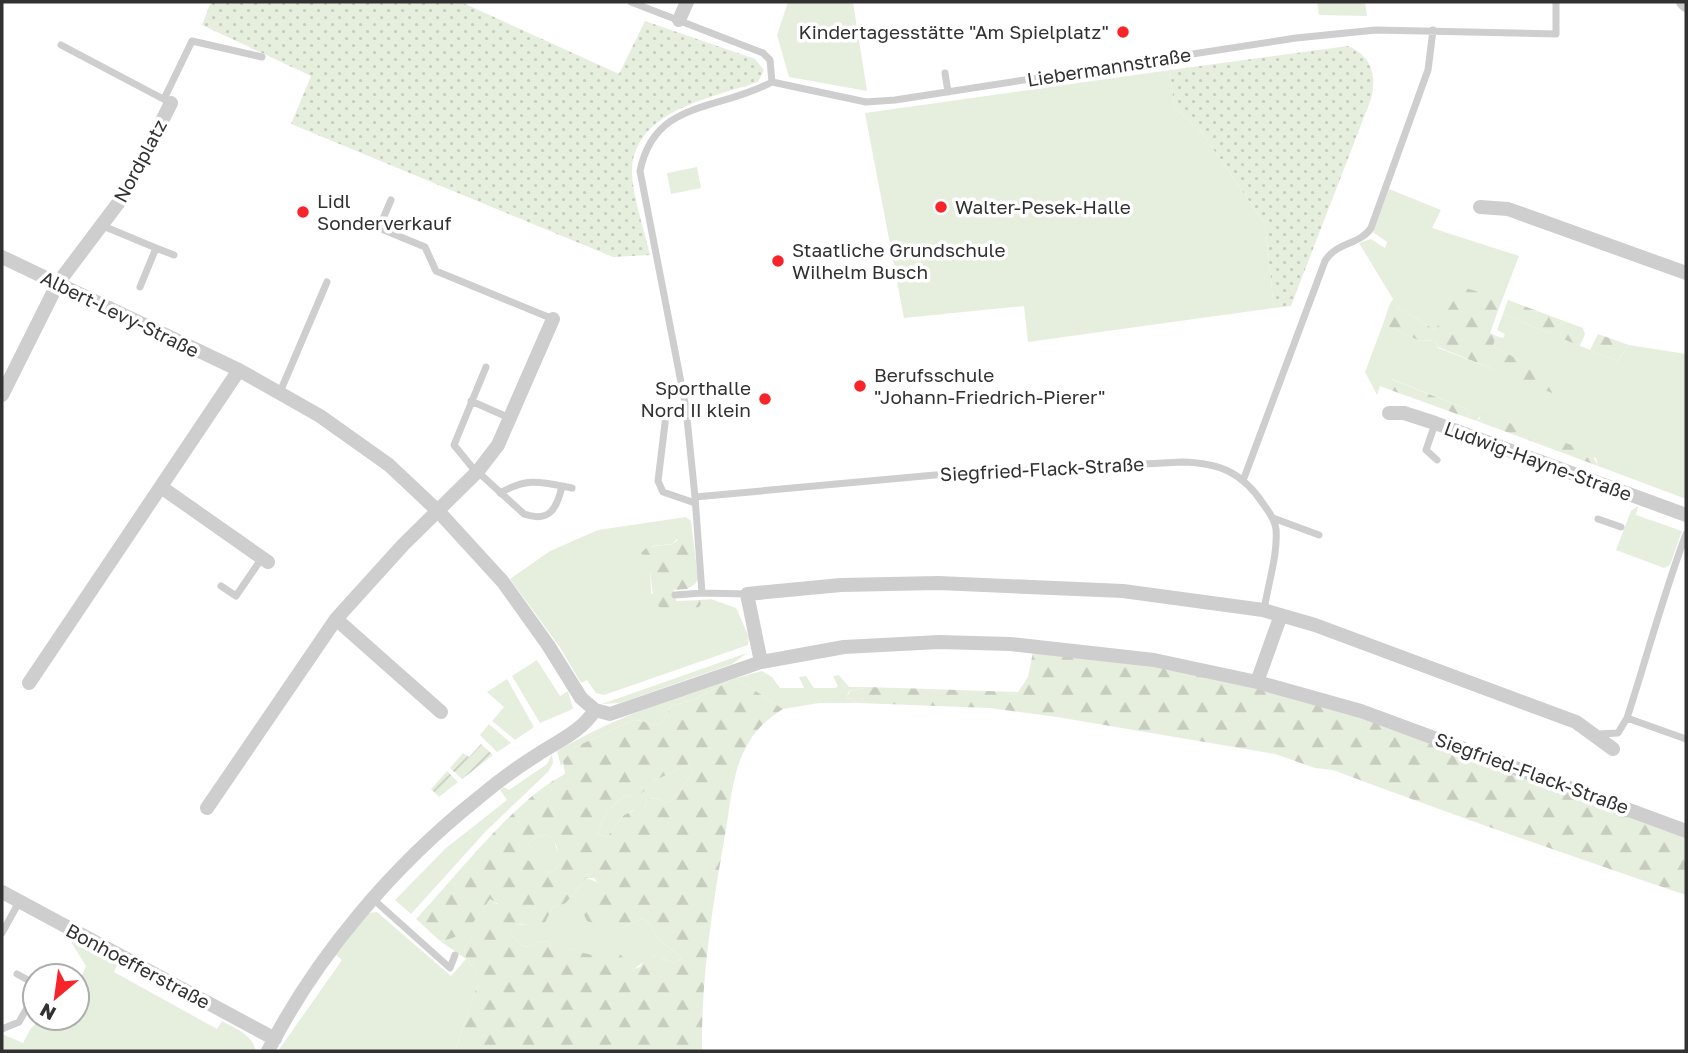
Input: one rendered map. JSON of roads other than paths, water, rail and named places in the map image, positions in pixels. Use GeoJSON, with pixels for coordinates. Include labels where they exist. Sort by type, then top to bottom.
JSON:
{"type":"FeatureCollection","features":[{"type":"Feature","properties":{"kind":"street"},"geometry":{"type":"LineString","coordinates":[[680,20],[687,2]]}},
{"type":"Feature","properties":{"kind":"street","name":"Nordplatz"},"geometry":{"type":"LineString","coordinates":[[2,395],[58,284],[125,194],[167,101]]}},
{"type":"Feature","properties":{"kind":"street"},"geometry":{"type":"LineString","coordinates":[[1480,207],[1508,209],[1686,273]]}},
{"type":"Feature","properties":{"kind":"street","name":"Albert-Levy-Straße"},"geometry":{"type":"LineString","coordinates":[[2,257],[239,370],[320,416],[390,466],[439,512],[503,582],[548,645],[580,698],[595,710]]}},
{"type":"Feature","properties":{"kind":"street"},"geometry":{"type":"LineString","coordinates":[[208,808],[337,619],[402,545],[439,512],[477,472],[498,445],[512,419],[553,319]]}},
{"type":"Feature","properties":{"kind":"street"},"geometry":{"type":"LineString","coordinates":[[29,682],[239,370]]}},
{"type":"Feature","properties":{"kind":"street","name":"Ludwig-Hayne-Straße"},"geometry":{"type":"LineString","coordinates":[[1389,413],[1404,413],[1435,423],[1686,515]]}},
{"type":"Feature","properties":{"kind":"street"},"geometry":{"type":"LineString","coordinates":[[161,487],[265,560]]}},
{"type":"Feature","properties":{"kind":"street"},"geometry":{"type":"LineString","coordinates":[[761,662],[747,594],[841,585],[938,583],[1123,591],[1264,610],[1281,615],[1576,722],[1613,749]]}},
{"type":"Feature","properties":{"kind":"street"},"geometry":{"type":"LineString","coordinates":[[1257,682],[1281,615]]}},
{"type":"Feature","properties":{"kind":"street"},"geometry":{"type":"LineString","coordinates":[[337,619],[441,712]]}},
{"type":"Feature","properties":{"kind":"street","name":"Siegfried-Flack-Straße"},"geometry":{"type":"LineString","coordinates":[[595,710],[610,715],[761,662],[871,645],[986,643],[1154,660],[1257,682],[1361,711],[1686,831]]}},
{"type":"Feature","properties":{"kind":"street"},"geometry":{"type":"LineString","coordinates":[[271,1045],[328,957],[373,899],[464,809],[526,762],[578,730],[595,710]]}},
{"type":"Feature","properties":{"kind":"street","name":"Bonhoefferstraße"},"geometry":{"type":"LineString","coordinates":[[2,892],[271,1045]]}},
{"type":"Feature","properties":{"kind":"lane"},"geometry":{"type":"LineString","coordinates":[[631,2],[763,53],[770,60],[772,82],[735,99],[677,115],[666,121],[654,133],[643,155],[641,186],[685,408],[702,593]]}},
{"type":"Feature","properties":{"kind":"lane","name":"Liebermannstraße"},"geometry":{"type":"LineString","coordinates":[[772,82],[866,102],[948,92],[1296,38],[1376,30],[1556,34],[1556,2]]}},
{"type":"Feature","properties":{"kind":"lane"},"geometry":{"type":"LineString","coordinates":[[1264,610],[1276,528],[1273,518],[1241,477],[1325,261],[1337,247],[1365,235],[1371,228],[1428,70],[1433,30]]}},
{"type":"Feature","properties":{"kind":"lane"},"geometry":{"type":"LineString","coordinates":[[167,101],[192,41],[262,57]]}},
{"type":"Feature","properties":{"kind":"lane","name":"Nordplatz"},"geometry":{"type":"LineString","coordinates":[[61,45],[167,101]]}},
{"type":"Feature","properties":{"kind":"lane"},"geometry":{"type":"LineString","coordinates":[[946,73],[948,92]]}},
{"type":"Feature","properties":{"kind":"lane"},"geometry":{"type":"LineString","coordinates":[[390,200],[379,228],[425,247],[436,271],[553,319]]}},
{"type":"Feature","properties":{"kind":"lane"},"geometry":{"type":"LineString","coordinates":[[103,226],[174,255]]}},
{"type":"Feature","properties":{"kind":"lane"},"geometry":{"type":"LineString","coordinates":[[140,288],[156,248]]}},
{"type":"Feature","properties":{"kind":"lane"},"geometry":{"type":"LineString","coordinates":[[280,393],[327,282]]}},
{"type":"Feature","properties":{"kind":"lane"},"geometry":{"type":"LineString","coordinates":[[486,367],[454,445],[458,455],[524,514],[544,518],[558,504],[562,486]]}},
{"type":"Feature","properties":{"kind":"lane"},"geometry":{"type":"LineString","coordinates":[[471,401],[512,419]]}},
{"type":"Feature","properties":{"kind":"lane"},"geometry":{"type":"LineString","coordinates":[[685,408],[670,410],[666,415],[658,481],[663,492],[695,500]]}},
{"type":"Feature","properties":{"kind":"lane"},"geometry":{"type":"LineString","coordinates":[[1435,423],[1426,450],[1437,460]]}},
{"type":"Feature","properties":{"kind":"lane","name":"Siegfried-Flack-Straße"},"geometry":{"type":"LineString","coordinates":[[695,500],[803,487],[992,471],[1182,462],[1214,466],[1241,477]]}},
{"type":"Feature","properties":{"kind":"lane"},"geometry":{"type":"LineString","coordinates":[[500,493],[519,482],[530,481],[572,488]]}},
{"type":"Feature","properties":{"kind":"lane"},"geometry":{"type":"LineString","coordinates":[[1273,518],[1319,535]]}},
{"type":"Feature","properties":{"kind":"lane"},"geometry":{"type":"LineString","coordinates":[[1598,519],[1621,527]]}},
{"type":"Feature","properties":{"kind":"lane"},"geometry":{"type":"LineString","coordinates":[[1596,734],[1618,733],[1627,718],[1650,650],[1657,612],[1686,534]]}},
{"type":"Feature","properties":{"kind":"lane"},"geometry":{"type":"LineString","coordinates":[[221,586],[236,596],[265,560]]}},
{"type":"Feature","properties":{"kind":"lane"},"geometry":{"type":"LineString","coordinates":[[675,595],[747,594]]}},
{"type":"Feature","properties":{"kind":"lane"},"geometry":{"type":"LineString","coordinates":[[1627,718],[1686,739]]}},
{"type":"Feature","properties":{"kind":"lane"},"geometry":{"type":"LineString","coordinates":[[373,899],[450,968],[455,955]]}},
{"type":"Feature","properties":{"kind":"lane"},"geometry":{"type":"LineString","coordinates":[[2,933],[19,902]]}},
{"type":"Feature","properties":{"kind":"lane"},"geometry":{"type":"LineString","coordinates":[[2,1029],[21,1019]]}},
{"type":"Feature","properties":{"kind":"place","name":"Kindertagesstätte \"Am Spielplatz\""},"geometry":{"type":"Point","coordinates":[1123,32]}},
{"type":"Feature","properties":{"kind":"place","name":"Walter-Pesek-Halle"},"geometry":{"type":"Point","coordinates":[941,207]}},
{"type":"Feature","properties":{"kind":"place","name":"Lidl Sonderverkauf"},"geometry":{"type":"Point","coordinates":[303,212]}},
{"type":"Feature","properties":{"kind":"place","name":"Staatliche Grundschule Wilhelm Busch"},"geometry":{"type":"Point","coordinates":[778,261]}},
{"type":"Feature","properties":{"kind":"place","name":"Berufsschule \"Johann-Friedrich-Pierer\""},"geometry":{"type":"Point","coordinates":[860,386]}},
{"type":"Feature","properties":{"kind":"place","name":"Sporthalle Nord II klein"},"geometry":{"type":"Point","coordinates":[765,399]}}]}
